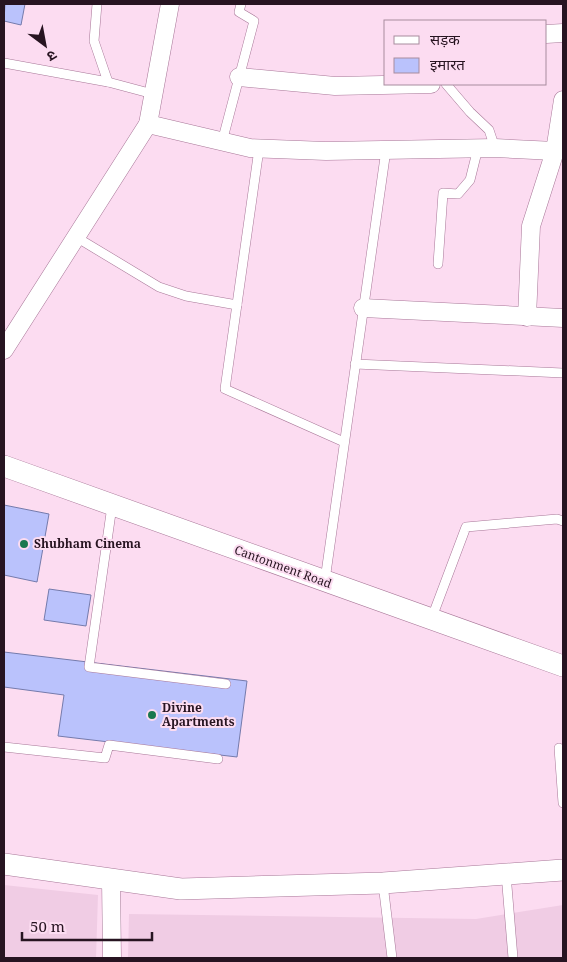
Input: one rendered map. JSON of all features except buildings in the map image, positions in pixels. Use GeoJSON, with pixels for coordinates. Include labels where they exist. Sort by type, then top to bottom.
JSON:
{"type":"FeatureCollection","features":[{"type":"Feature","properties":{"kind":"street"},"geometry":{"type":"LineString","coordinates":[[4,350],[148,124],[170,4]]}},
{"type":"Feature","properties":{"kind":"street"},"geometry":{"type":"LineString","coordinates":[[547,34],[563,33]]}},
{"type":"Feature","properties":{"kind":"street"},"geometry":{"type":"LineString","coordinates":[[239,77],[335,86],[384,85]]}},
{"type":"Feature","properties":{"kind":"street"},"geometry":{"type":"LineString","coordinates":[[528,316],[531,226],[555,151],[563,100]]}},
{"type":"Feature","properties":{"kind":"street"},"geometry":{"type":"LineString","coordinates":[[148,124],[259,149],[386,150],[486,148],[555,151]]}},
{"type":"Feature","properties":{"kind":"street"},"geometry":{"type":"LineString","coordinates":[[363,308],[563,318]]}},
{"type":"Feature","properties":{"kind":"street","name":"Cantonment Road"},"geometry":{"type":"LineString","coordinates":[[4,466],[563,666]]}},
{"type":"Feature","properties":{"kind":"street"},"geometry":{"type":"LineString","coordinates":[[4,864],[181,889],[383,884],[563,870]]}},
{"type":"Feature","properties":{"kind":"street"},"geometry":{"type":"LineString","coordinates":[[112,880],[112,958]]}},
{"type":"Feature","properties":{"kind":"lane"},"geometry":{"type":"LineString","coordinates":[[97,4],[94,41],[108,82]]}},
{"type":"Feature","properties":{"kind":"lane"},"geometry":{"type":"LineString","coordinates":[[222,142],[254,21],[240,12],[241,4]]}},
{"type":"Feature","properties":{"kind":"lane"},"geometry":{"type":"LineString","coordinates":[[4,63],[108,82],[154,94]]}},
{"type":"Feature","properties":{"kind":"lane"},"geometry":{"type":"LineString","coordinates":[[438,264],[443,193],[458,194],[470,180],[486,148],[488,130],[447,85]]}},
{"type":"Feature","properties":{"kind":"lane"},"geometry":{"type":"LineString","coordinates":[[259,149],[225,389],[344,442]]}},
{"type":"Feature","properties":{"kind":"lane"},"geometry":{"type":"LineString","coordinates":[[325,582],[386,150]]}},
{"type":"Feature","properties":{"kind":"lane"},"geometry":{"type":"LineString","coordinates":[[76,238],[159,287],[186,296],[237,305]]}},
{"type":"Feature","properties":{"kind":"lane"},"geometry":{"type":"LineString","coordinates":[[355,364],[563,372]]}},
{"type":"Feature","properties":{"kind":"lane"},"geometry":{"type":"LineString","coordinates":[[112,506],[89,667],[226,684]]}},
{"type":"Feature","properties":{"kind":"lane"},"geometry":{"type":"LineString","coordinates":[[431,620],[466,527],[557,519],[563,521]]}},
{"type":"Feature","properties":{"kind":"lane"},"geometry":{"type":"LineString","coordinates":[[4,747],[105,758],[109,745],[218,759]]}},
{"type":"Feature","properties":{"kind":"lane"},"geometry":{"type":"LineString","coordinates":[[559,748],[563,802]]}},
{"type":"Feature","properties":{"kind":"lane"},"geometry":{"type":"LineString","coordinates":[[506,874],[513,958]]}},
{"type":"Feature","properties":{"kind":"lane"},"geometry":{"type":"LineString","coordinates":[[383,884],[392,958]]}},
{"type":"Feature","properties":{"kind":"shaded area"},"geometry":{"type":"Polygon","coordinates":[[[4,885],[98,895],[96,958],[4,958],[4,885]]]}},
{"type":"Feature","properties":{"kind":"shaded area"},"geometry":{"type":"Polygon","coordinates":[[[563,905],[563,958],[128,958],[129,914],[476,919],[563,905]]]}},
{"type":"Feature","properties":{"kind":"place","name":"Shubham Cinema"},"geometry":{"type":"Point","coordinates":[24,544]}},
{"type":"Feature","properties":{"kind":"place","name":"Divine Apartments"},"geometry":{"type":"Point","coordinates":[152,715]}}]}
